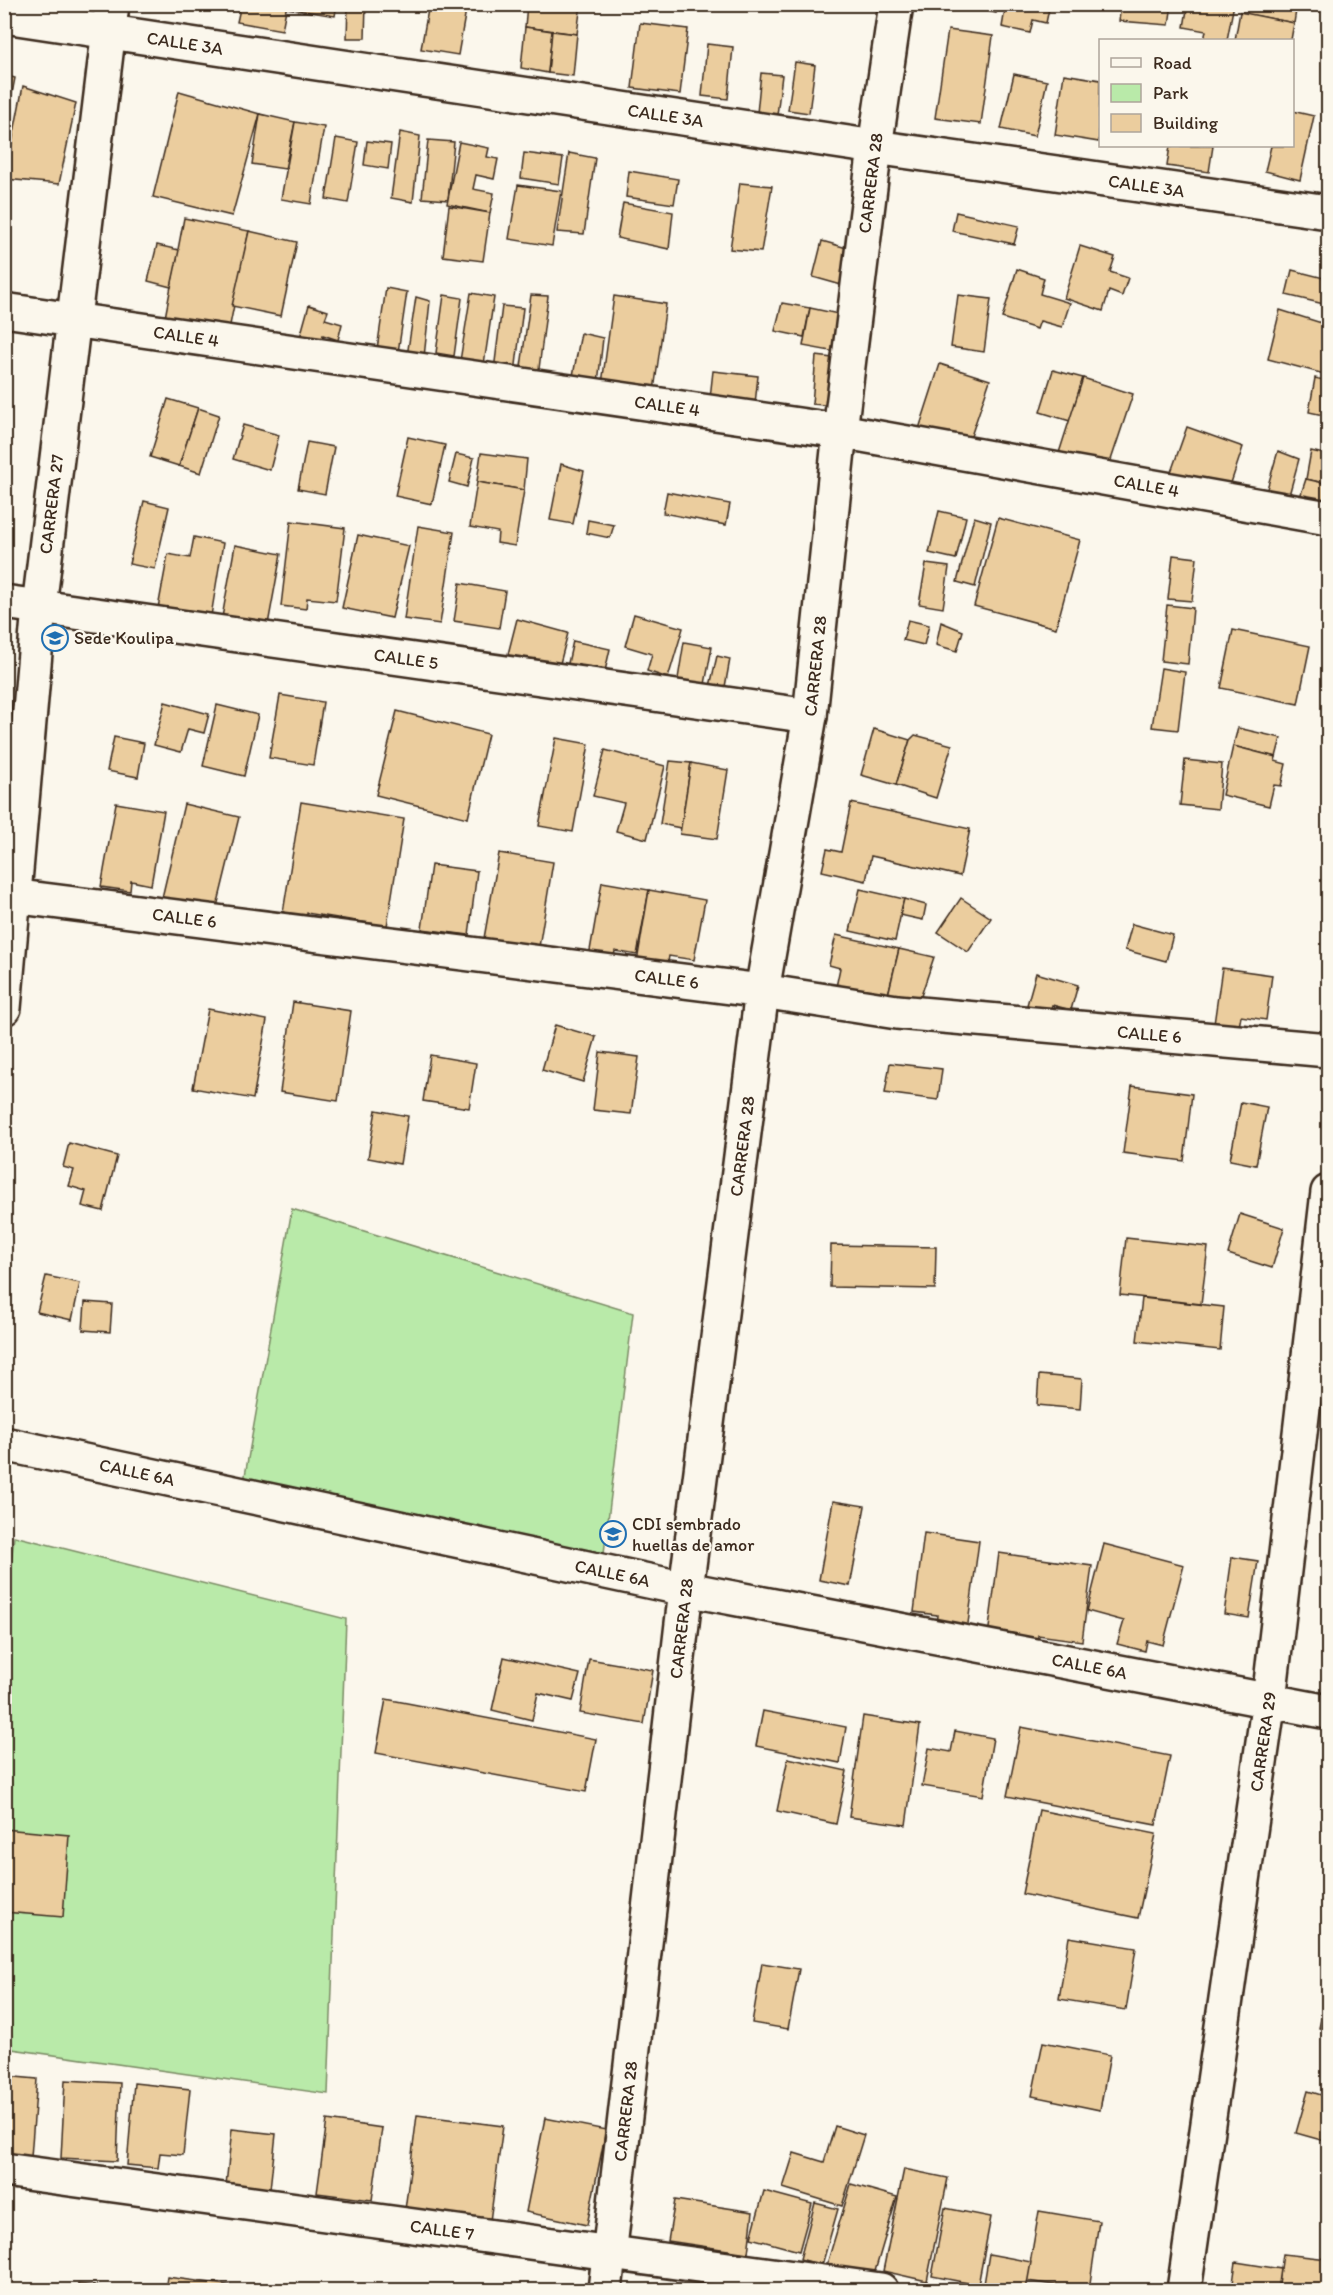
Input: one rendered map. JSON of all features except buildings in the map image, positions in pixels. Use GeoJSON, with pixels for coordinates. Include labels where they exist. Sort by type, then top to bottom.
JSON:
{"type":"FeatureCollection","features":[{"type":"Feature","properties":{"kind":"street","name":"CARRERA 28"},"geometry":{"type":"LineString","coordinates":[[605,2290],[686,1589],[762,991],[810,716],[840,431],[875,147],[896,4]]}},
{"type":"Feature","properties":{"kind":"street","name":"CALLE 3A"},"geometry":{"type":"LineString","coordinates":[[4,16],[111,19],[875,147],[1329,212]]}},
{"type":"Feature","properties":{"kind":"street","name":"CARRERA 27"},"geometry":{"type":"LineString","coordinates":[[4,1008],[10,896],[39,607],[111,19]]}},
{"type":"Feature","properties":{"kind":"street","name":"CALLE 4"},"geometry":{"type":"LineString","coordinates":[[4,310],[840,431],[1329,518]]}},
{"type":"Feature","properties":{"kind":"street","name":"CALLE 5"},"geometry":{"type":"LineString","coordinates":[[4,602],[810,716]]}},
{"type":"Feature","properties":{"kind":"street","name":"CALLE 6"},"geometry":{"type":"LineString","coordinates":[[10,896],[762,991],[897,1012],[1329,1050]]}},
{"type":"Feature","properties":{"kind":"street","name":"CARRERA 29"},"geometry":{"type":"LineString","coordinates":[[1184,2290],[1269,1700],[1329,1192]]}},
{"type":"Feature","properties":{"kind":"street","name":"CALLE 6A"},"geometry":{"type":"LineString","coordinates":[[4,1444],[686,1589],[1329,1712]]}},
{"type":"Feature","properties":{"kind":"street","name":"CALLE 7"},"geometry":{"type":"LineString","coordinates":[[4,2170],[881,2290]]}},
{"type":"Feature","properties":{"kind":"green space"},"geometry":{"type":"Polygon","coordinates":[[[292,1209],[633,1313],[604,1553],[243,1487],[292,1209]]]}},
{"type":"Feature","properties":{"kind":"green space"},"geometry":{"type":"Polygon","coordinates":[[[14,1536],[346,1619],[328,2094],[5,2048],[4,1627],[14,1536]]]}},
{"type":"Feature","properties":{"kind":"place","name":"Sede Koulipa"},"geometry":{"type":"Point","coordinates":[55,638]}},
{"type":"Feature","properties":{"kind":"place","name":"CDI sembrado huellas de amor"},"geometry":{"type":"Point","coordinates":[613,1534]}}]}
